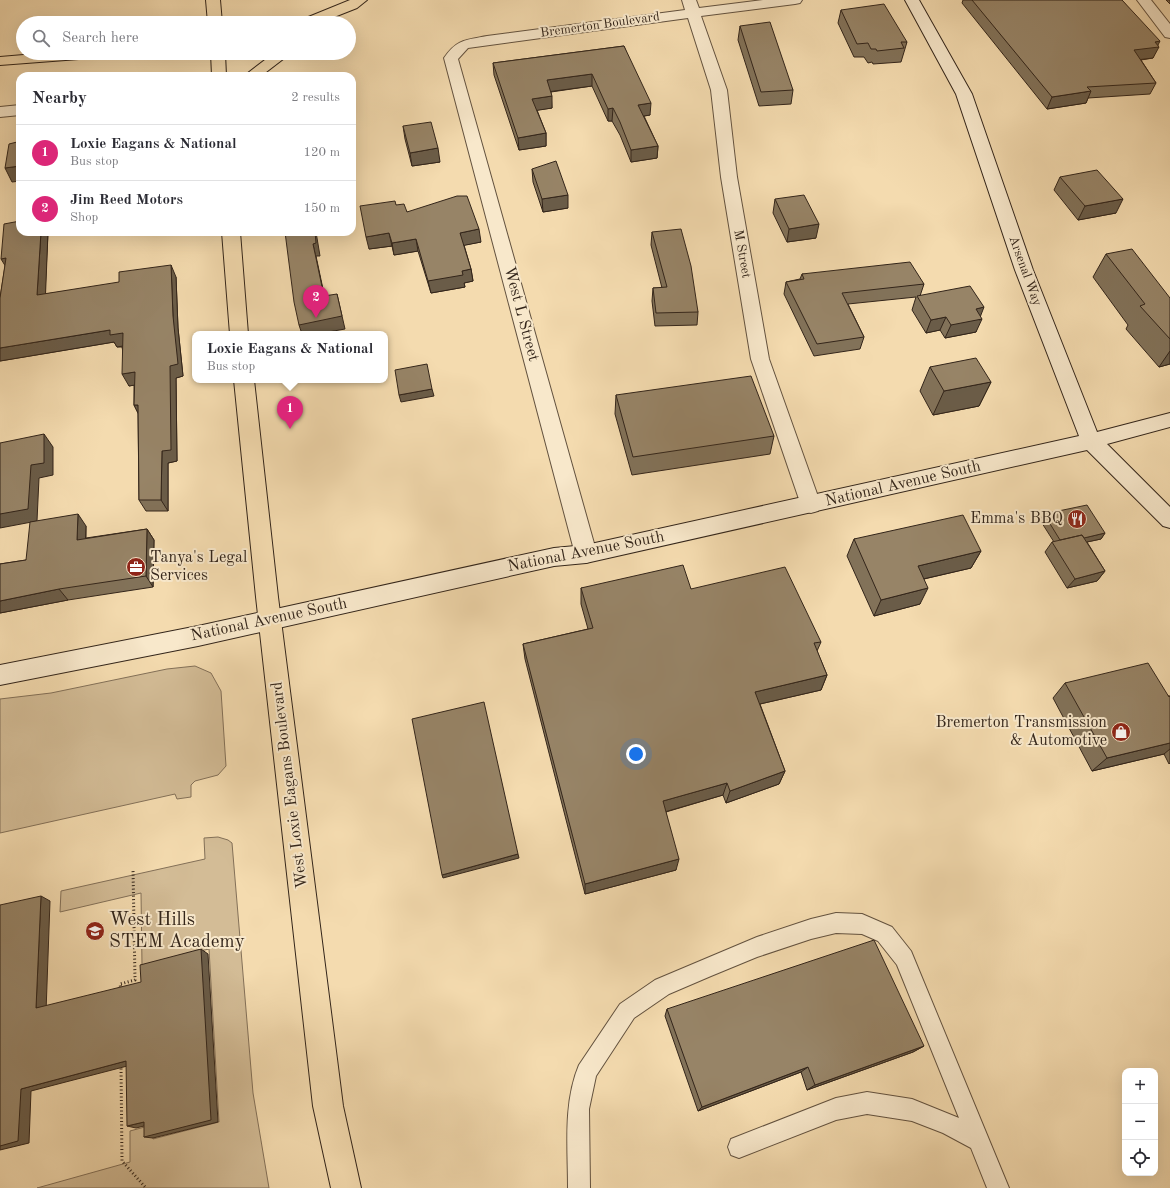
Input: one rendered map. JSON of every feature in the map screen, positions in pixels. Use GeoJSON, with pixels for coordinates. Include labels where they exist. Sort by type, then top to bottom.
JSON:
{"type":"FeatureCollection","features":[{"type":"Feature","properties":{"kind":"main road"},"geometry":{"type":"LineString","coordinates":[[213,0],[214,16]]}},
{"type":"Feature","properties":{"kind":"main road"},"geometry":{"type":"LineString","coordinates":[[324,16],[356,3]]}},
{"type":"Feature","properties":{"kind":"main road"},"geometry":{"type":"LineString","coordinates":[[336,16],[356,3]]}},
{"type":"Feature","properties":{"kind":"main road"},"geometry":{"type":"LineString","coordinates":[[0,61],[16,60]]}},
{"type":"Feature","properties":{"kind":"main road"},"geometry":{"type":"LineString","coordinates":[[218,60],[219,72]]}},
{"type":"Feature","properties":{"kind":"main road"},"geometry":{"type":"LineString","coordinates":[[257,72],[274,60]]}},
{"type":"Feature","properties":{"kind":"main road"},"geometry":{"type":"LineString","coordinates":[[231,236],[239,331]]}},
{"type":"Feature","properties":{"kind":"main road","name":"West Loxie Eagans Boulevard"},"geometry":{"type":"LineString","coordinates":[[244,383],[270,620],[328,1106],[346,1188]]}},
{"type":"Feature","properties":{"kind":"street","name":"Bremerton Boulevard"},"geometry":{"type":"LineString","coordinates":[[456,75],[451,58],[463,45],[691,6],[795,0]]}},
{"type":"Feature","properties":{"kind":"street","name":"Arsenal Way"},"geometry":{"type":"LineString","coordinates":[[912,0],[964,94],[1024,270],[1091,441],[1170,520]]}},
{"type":"Feature","properties":{"kind":"street"},"geometry":{"type":"LineString","coordinates":[[1144,0],[1169,31]]}},
{"type":"Feature","properties":{"kind":"street","name":"M Street"},"geometry":{"type":"LineString","coordinates":[[691,6],[719,90],[729,177],[760,359],[812,505]]}},
{"type":"Feature","properties":{"kind":"street","name":"West L Street"},"geometry":{"type":"LineString","coordinates":[[456,75],[586,554]]}},
{"type":"Feature","properties":{"kind":"street"},"geometry":{"type":"LineString","coordinates":[[0,112],[16,110]]}},
{"type":"Feature","properties":{"kind":"street","name":"National Avenue South"},"geometry":{"type":"LineString","coordinates":[[0,675],[270,620],[554,557],[586,554],[812,505],[1091,441],[1170,420]]}},
{"type":"Feature","properties":{"kind":"lane"},"geometry":{"type":"LineString","coordinates":[[579,1188],[578,1109],[586,1072],[627,1011],[662,987],[704,969],[757,947],[811,929],[836,923],[862,924],[885,934],[904,958],[998,1188]]}},
{"type":"Feature","properties":{"kind":"lane"},"geometry":{"type":"LineString","coordinates":[[739,1147],[836,1109],[867,1103],[912,1110],[950,1125],[979,1141]]}},
{"type":"Feature","properties":{"kind":"path"},"geometry":{"type":"LineString","coordinates":[[121,996],[120,984],[135,980],[133,870]]}},
{"type":"Feature","properties":{"kind":"path"},"geometry":{"type":"LineString","coordinates":[[121,1059],[122,1161],[146,1188]]}},
{"type":"Feature","properties":{"kind":"shaded area"},"geometry":{"type":"Polygon","coordinates":[[[195,666],[211,673],[221,691],[226,766],[218,775],[195,781],[191,785],[191,797],[177,799],[175,794],[0,833],[0,699],[51,693],[167,669],[195,666]]]}},
{"type":"Feature","properties":{"kind":"shaded area"},"geometry":{"type":"Polygon","coordinates":[[[218,837],[232,843],[253,1093],[269,1188],[37,1188],[130,1162],[130,1131],[152,1125],[153,1139],[219,1122],[209,949],[142,965],[141,893],[60,912],[61,891],[205,859],[204,838],[218,837]]]}},
{"type":"Feature","properties":{"kind":"building"},"geometry":{"type":"Polygon","coordinates":[[[972,0],[1122,0],[1160,41],[1155,42],[1159,47],[1134,50],[1156,83],[1087,87],[1091,91],[1052,97],[972,0]]]}},
{"type":"Feature","properties":{"kind":"building"},"geometry":{"type":"Polygon","coordinates":[[[884,4],[907,42],[901,42],[904,48],[877,51],[876,49],[871,49],[868,43],[857,44],[841,10],[884,4]]]}},
{"type":"Feature","properties":{"kind":"building"},"geometry":{"type":"Polygon","coordinates":[[[770,22],[793,90],[761,92],[740,26],[770,22]]]}},
{"type":"Feature","properties":{"kind":"building"},"geometry":{"type":"Polygon","coordinates":[[[624,46],[651,103],[638,105],[658,146],[631,150],[613,108],[608,109],[592,74],[547,80],[552,96],[532,99],[546,133],[518,138],[493,63],[624,46]]]}},
{"type":"Feature","properties":{"kind":"building"},"geometry":{"type":"Polygon","coordinates":[[[431,122],[438,148],[410,153],[403,126],[431,122]]]}},
{"type":"Feature","properties":{"kind":"building"},"geometry":{"type":"Polygon","coordinates":[[[16,142],[16,167],[5,168],[9,144],[16,142]]]}},
{"type":"Feature","properties":{"kind":"building"},"geometry":{"type":"Polygon","coordinates":[[[556,161],[568,195],[542,199],[532,169],[556,161]]]}},
{"type":"Feature","properties":{"kind":"building"},"geometry":{"type":"Polygon","coordinates":[[[1097,170],[1123,199],[1085,206],[1060,177],[1097,170]]]}},
{"type":"Feature","properties":{"kind":"building"},"geometry":{"type":"Polygon","coordinates":[[[804,195],[819,224],[789,229],[775,199],[804,195]]]}},
{"type":"Feature","properties":{"kind":"building"},"geometry":{"type":"Polygon","coordinates":[[[457,196],[467,196],[479,229],[460,233],[471,269],[462,271],[463,275],[428,281],[416,239],[392,243],[389,233],[366,237],[360,206],[395,201],[396,205],[404,204],[407,212],[457,196]]]}},
{"type":"Feature","properties":{"kind":"building"},"geometry":{"type":"Polygon","coordinates":[[[16,222],[16,236],[41,236],[37,295],[119,282],[119,272],[171,265],[173,316],[178,364],[170,366],[171,450],[162,451],[161,500],[139,500],[138,405],[134,405],[135,372],[122,374],[123,333],[110,335],[110,330],[0,348],[0,298],[6,258],[1,259],[4,224],[16,222]]]}},
{"type":"Feature","properties":{"kind":"building"},"geometry":{"type":"Polygon","coordinates":[[[681,229],[691,266],[698,312],[656,313],[653,288],[667,287],[652,232],[681,229]]]}},
{"type":"Feature","properties":{"kind":"building"},"geometry":{"type":"Polygon","coordinates":[[[286,236],[315,236],[316,243],[313,244],[324,296],[337,294],[342,316],[299,325],[294,302],[286,236]]]}},
{"type":"Feature","properties":{"kind":"building"},"geometry":{"type":"Polygon","coordinates":[[[1132,249],[1170,298],[1170,339],[1140,306],[1145,304],[1106,254],[1132,249]]]}},
{"type":"Feature","properties":{"kind":"building"},"geometry":{"type":"Polygon","coordinates":[[[910,262],[924,284],[842,293],[864,337],[817,344],[786,282],[804,279],[802,274],[910,262]]]}},
{"type":"Feature","properties":{"kind":"building"},"geometry":{"type":"Polygon","coordinates":[[[970,286],[984,307],[976,309],[982,319],[951,325],[946,317],[931,320],[917,296],[970,286]]]}},
{"type":"Feature","properties":{"kind":"building"},"geometry":{"type":"Polygon","coordinates":[[[976,358],[991,382],[944,391],[930,367],[976,358]]]}},
{"type":"Feature","properties":{"kind":"building"},"geometry":{"type":"Polygon","coordinates":[[[427,364],[432,389],[399,395],[395,370],[427,364]]]}},
{"type":"Feature","properties":{"kind":"building"},"geometry":{"type":"Polygon","coordinates":[[[751,376],[774,436],[633,457],[616,395],[751,376]]]}},
{"type":"Feature","properties":{"kind":"building"},"geometry":{"type":"Polygon","coordinates":[[[44,434],[44,463],[31,465],[28,509],[0,514],[0,443],[44,434]]]}},
{"type":"Feature","properties":{"kind":"building"},"geometry":{"type":"Polygon","coordinates":[[[1087,505],[1105,533],[1084,538],[1082,535],[1060,540],[1044,514],[1087,505]]]}},
{"type":"Feature","properties":{"kind":"building"},"geometry":{"type":"Polygon","coordinates":[[[78,514],[77,540],[147,529],[146,576],[59,589],[0,601],[0,564],[26,560],[30,522],[78,514]]]}},
{"type":"Feature","properties":{"kind":"building"},"geometry":{"type":"Polygon","coordinates":[[[963,515],[981,551],[918,566],[928,588],[881,600],[854,539],[963,515]]]}},
{"type":"Feature","properties":{"kind":"building"},"geometry":{"type":"Polygon","coordinates":[[[1082,535],[1105,571],[1075,579],[1052,542],[1082,535]]]}},
{"type":"Feature","properties":{"kind":"building"},"geometry":{"type":"Polygon","coordinates":[[[683,565],[691,589],[785,567],[821,642],[814,643],[827,675],[755,692],[785,771],[730,791],[727,783],[663,801],[679,859],[585,884],[523,644],[593,628],[581,588],[683,565]]]}},
{"type":"Feature","properties":{"kind":"building","name":"Bremerton Transmission & Automotive"},"geometry":{"type":"Polygon","coordinates":[[[1148,663],[1169,697],[1170,696],[1170,743],[1107,758],[1065,683],[1148,663]]]}},
{"type":"Feature","properties":{"kind":"building"},"geometry":{"type":"Polygon","coordinates":[[[484,702],[518,854],[442,875],[412,719],[484,702]]]}},
{"type":"Feature","properties":{"kind":"building"},"geometry":{"type":"Polygon","coordinates":[[[41,896],[36,1008],[141,982],[140,965],[201,949],[211,1120],[144,1137],[144,1122],[127,1126],[126,1061],[21,1089],[18,1141],[0,1146],[0,905],[41,896]]]}},
{"type":"Feature","properties":{"kind":"building"},"geometry":{"type":"Polygon","coordinates":[[[874,940],[924,1046],[815,1085],[808,1067],[702,1107],[667,1009],[874,940]]]}},
{"type":"Feature","properties":{"kind":"place","name":"Jim Reed Motors"},"geometry":{"type":"Point","coordinates":[316,318]}},
{"type":"Feature","properties":{"kind":"place","name":"Loxie Eagans & National"},"geometry":{"type":"Point","coordinates":[290,429]}},
{"type":"Feature","properties":{"kind":"place","name":"Emma's BBQ"},"geometry":{"type":"Point","coordinates":[1077,519]}},
{"type":"Feature","properties":{"kind":"place","name":"Tanya's Legal Services"},"geometry":{"type":"Point","coordinates":[136,567]}},
{"type":"Feature","properties":{"kind":"place","name":"Bremerton Transmission & Automotive"},"geometry":{"type":"Point","coordinates":[1121,732]}},
{"type":"Feature","properties":{"kind":"place","name":"West Hills STEM Academy"},"geometry":{"type":"Point","coordinates":[95,931]}}]}
